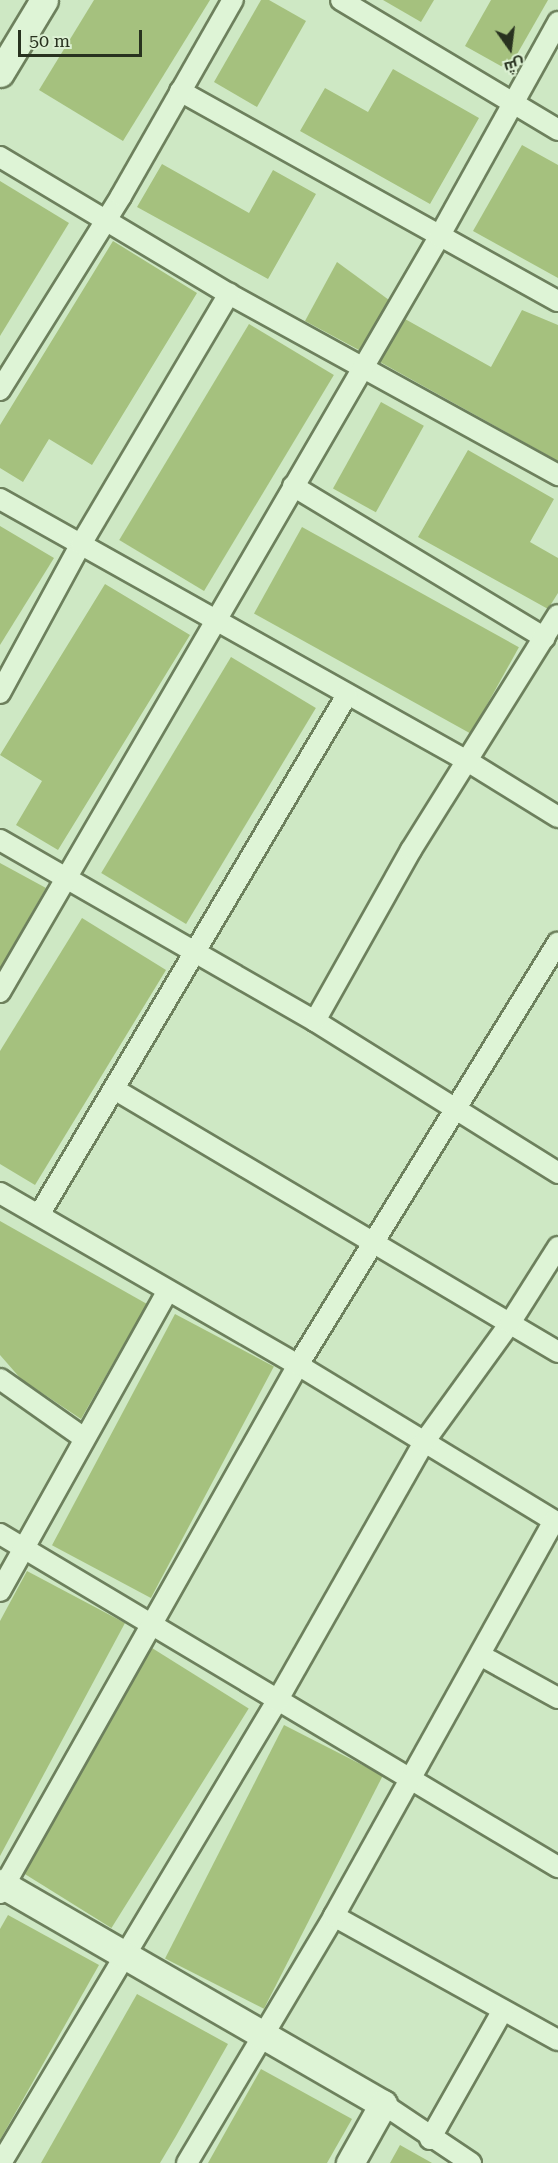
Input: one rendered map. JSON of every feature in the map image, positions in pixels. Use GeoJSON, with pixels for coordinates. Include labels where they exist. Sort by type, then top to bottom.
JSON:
{"type":"FeatureCollection","features":[{"type":"Feature","properties":{"kind":"street"},"geometry":{"type":"LineString","coordinates":[[0,73],[44,0]]}},
{"type":"Feature","properties":{"kind":"street"},"geometry":{"type":"LineString","coordinates":[[0,390],[105,222],[233,0]]}},
{"type":"Feature","properties":{"kind":"street"},"geometry":{"type":"LineString","coordinates":[[341,0],[558,130]]}},
{"type":"Feature","properties":{"kind":"street"},"geometry":{"type":"LineString","coordinates":[[0,992],[439,237],[558,22]]}},
{"type":"Feature","properties":{"kind":"street"},"geometry":{"type":"LineString","coordinates":[[180,91],[558,302]]}},
{"type":"Feature","properties":{"kind":"street"},"geometry":{"type":"LineString","coordinates":[[0,157],[105,222],[229,294],[558,475]]}},
{"type":"Feature","properties":{"kind":"street"},"geometry":{"type":"LineString","coordinates":[[0,693],[81,544],[229,294]]}},
{"type":"Feature","properties":{"kind":"street"},"geometry":{"type":"LineString","coordinates":[[293,486],[545,638]]}},
{"type":"Feature","properties":{"kind":"street"},"geometry":{"type":"LineString","coordinates":[[0,499],[469,762],[558,817]]}},
{"type":"Feature","properties":{"kind":"street"},"geometry":{"type":"LineString","coordinates":[[315,1021],[411,850],[469,762],[558,615]]}},
{"type":"Feature","properties":{"kind":"street"},"geometry":{"type":"LineString","coordinates":[[39,1215],[197,954],[347,695]]}},
{"type":"Feature","properties":{"kind":"street"},"geometry":{"type":"LineString","coordinates":[[0,840],[315,1021],[558,1173]]}},
{"type":"Feature","properties":{"kind":"street"},"geometry":{"type":"LineString","coordinates":[[471,2163],[430,2139],[383,2104],[1,1888],[154,1625],[298,1365],[372,1242],[457,1110],[550,977],[558,943]]}},
{"type":"Feature","properties":{"kind":"street"},"geometry":{"type":"LineString","coordinates":[[114,1089],[558,1352]]}},
{"type":"Feature","properties":{"kind":"street"},"geometry":{"type":"LineString","coordinates":[[0,1193],[298,1365],[556,1522],[334,1916],[188,2163]]}},
{"type":"Feature","properties":{"kind":"street"},"geometry":{"type":"LineString","coordinates":[[2,2163],[277,1701],[424,1442],[510,1323],[558,1247]]}},
{"type":"Feature","properties":{"kind":"street"},"geometry":{"type":"LineString","coordinates":[[0,1591],[168,1291]]}},
{"type":"Feature","properties":{"kind":"street"},"geometry":{"type":"LineString","coordinates":[[0,1379],[84,1438]]}},
{"type":"Feature","properties":{"kind":"street"},"geometry":{"type":"LineString","coordinates":[[0,1534],[558,1867]]}},
{"type":"Feature","properties":{"kind":"street"},"geometry":{"type":"LineString","coordinates":[[480,1655],[558,1698]]}},
{"type":"Feature","properties":{"kind":"street"},"geometry":{"type":"LineString","coordinates":[[334,1916],[558,2040]]}},
{"type":"Feature","properties":{"kind":"street"},"geometry":{"type":"LineString","coordinates":[[430,2139],[503,2010]]}},
{"type":"Feature","properties":{"kind":"street"},"geometry":{"type":"LineString","coordinates":[[350,2163],[383,2104]]}},
{"type":"Feature","properties":{"kind":"building"},"geometry":{"type":"Polygon","coordinates":[[[94,0],[210,0],[123,141],[39,90],[94,0]]]}},
{"type":"Feature","properties":{"kind":"building"},"geometry":{"type":"Polygon","coordinates":[[[261,0],[269,0],[306,21],[257,107],[214,82],[261,0]]]}},
{"type":"Feature","properties":{"kind":"building"},"geometry":{"type":"Polygon","coordinates":[[[383,0],[434,0],[421,22],[383,0]]]}},
{"type":"Feature","properties":{"kind":"building"},"geometry":{"type":"Polygon","coordinates":[[[491,0],[548,0],[508,70],[465,46],[491,0]]]}},
{"type":"Feature","properties":{"kind":"building"},"geometry":{"type":"Polygon","coordinates":[[[393,69],[479,118],[430,204],[300,131],[325,88],[368,112],[393,69]]]}},
{"type":"Feature","properties":{"kind":"building"},"geometry":{"type":"Polygon","coordinates":[[[522,145],[558,165],[558,278],[473,231],[522,145]]]}},
{"type":"Feature","properties":{"kind":"building"},"geometry":{"type":"Polygon","coordinates":[[[162,164],[249,213],[273,170],[316,194],[268,279],[137,207],[162,164]]]}},
{"type":"Feature","properties":{"kind":"building"},"geometry":{"type":"Polygon","coordinates":[[[0,181],[69,223],[0,336],[0,181]]]}},
{"type":"Feature","properties":{"kind":"building"},"geometry":{"type":"Polygon","coordinates":[[[113,241],[197,293],[92,465],[49,439],[23,482],[0,468],[0,425],[113,241]]]}},
{"type":"Feature","properties":{"kind":"building"},"geometry":{"type":"Polygon","coordinates":[[[337,262],[389,300],[359,350],[305,321],[337,262]]]}},
{"type":"Feature","properties":{"kind":"building"},"geometry":{"type":"Polygon","coordinates":[[[522,310],[558,325],[558,461],[380,362],[405,319],[491,367],[522,310]]]}},
{"type":"Feature","properties":{"kind":"building"},"geometry":{"type":"Polygon","coordinates":[[[249,324],[334,375],[204,591],[119,540],[249,324]]]}},
{"type":"Feature","properties":{"kind":"building"},"geometry":{"type":"Polygon","coordinates":[[[381,402],[424,426],[376,512],[333,489],[381,402]]]}},
{"type":"Feature","properties":{"kind":"building"},"geometry":{"type":"Polygon","coordinates":[[[468,450],[554,499],[530,542],[558,558],[558,593],[548,609],[418,537],[468,450]]]}},
{"type":"Feature","properties":{"kind":"building"},"geometry":{"type":"Polygon","coordinates":[[[0,526],[54,558],[0,645],[0,526]]]}},
{"type":"Feature","properties":{"kind":"building"},"geometry":{"type":"Polygon","coordinates":[[[302,527],[519,647],[471,734],[254,614],[302,527]]]}},
{"type":"Feature","properties":{"kind":"building"},"geometry":{"type":"Polygon","coordinates":[[[105,584],[190,635],[58,850],[16,825],[42,781],[0,755],[105,584]]]}},
{"type":"Feature","properties":{"kind":"building"},"geometry":{"type":"Polygon","coordinates":[[[231,657],[316,708],[186,924],[101,873],[231,657]]]}},
{"type":"Feature","properties":{"kind":"building"},"geometry":{"type":"Polygon","coordinates":[[[0,863],[46,888],[0,968],[0,863]]]}},
{"type":"Feature","properties":{"kind":"building"},"geometry":{"type":"Polygon","coordinates":[[[82,918],[166,970],[35,1185],[0,1164],[0,1051],[82,918]]]}},
{"type":"Feature","properties":{"kind":"building"},"geometry":{"type":"Polygon","coordinates":[[[0,1221],[147,1304],[81,1419],[21,1379],[0,1355],[0,1221]]]}},
{"type":"Feature","properties":{"kind":"building"},"geometry":{"type":"Polygon","coordinates":[[[175,1314],[274,1367],[151,1598],[52,1545],[175,1314]]]}},
{"type":"Feature","properties":{"kind":"building"},"geometry":{"type":"Polygon","coordinates":[[[27,1571],[125,1623],[0,1856],[0,1621],[27,1571]]]}},
{"type":"Feature","properties":{"kind":"building"},"geometry":{"type":"Polygon","coordinates":[[[152,1648],[249,1708],[111,1928],[15,1868],[152,1648]]]}},
{"type":"Feature","properties":{"kind":"building"},"geometry":{"type":"Polygon","coordinates":[[[284,1725],[383,1775],[264,2009],[165,1958],[284,1725]]]}},
{"type":"Feature","properties":{"kind":"building"},"geometry":{"type":"Polygon","coordinates":[[[8,1915],[99,1965],[0,2140],[0,1929],[8,1915]]]}},
{"type":"Feature","properties":{"kind":"building"},"geometry":{"type":"Polygon","coordinates":[[[137,1994],[228,2044],[176,2136],[160,2163],[41,2163],[137,1994]]]}},
{"type":"Feature","properties":{"kind":"building"},"geometry":{"type":"Polygon","coordinates":[[[261,2069],[352,2119],[327,2163],[208,2163],[261,2069]]]}},
{"type":"Feature","properties":{"kind":"building"},"geometry":{"type":"Polygon","coordinates":[[[400,2145],[432,2163],[390,2163],[400,2145]]]}}]}
